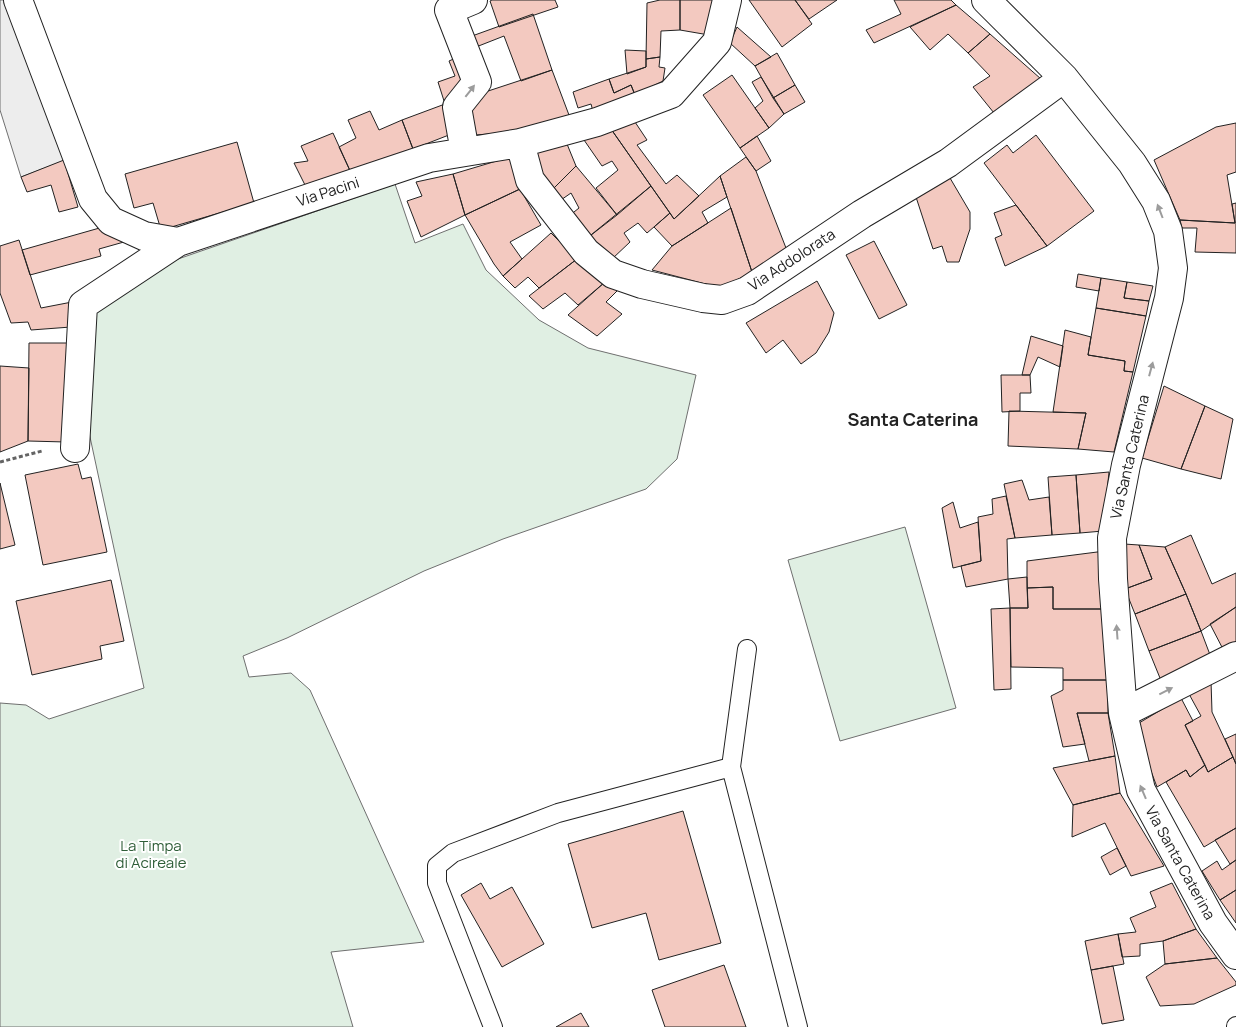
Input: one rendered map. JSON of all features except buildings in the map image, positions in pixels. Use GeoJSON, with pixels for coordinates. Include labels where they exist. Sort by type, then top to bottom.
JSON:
{"type":"FeatureCollection","features":[{"type":"Feature","properties":{"kind":"street","name":"Via Pacini"},"geometry":{"type":"LineString","coordinates":[[18,0],[93,199],[111,221],[144,236],[178,242],[429,158],[520,143],[597,122],[671,94],[717,42],[727,0]]}},
{"type":"Feature","properties":{"kind":"street"},"geometry":{"type":"LineString","coordinates":[[465,152],[458,107],[477,82],[450,10],[473,0]]}},
{"type":"Feature","properties":{"kind":"street","name":"Via Santa Caterina"},"geometry":{"type":"LineString","coordinates":[[986,0],[1064,78],[1132,163],[1156,201],[1168,232],[1172,268],[1169,298],[1126,465],[1112,538],[1113,579],[1123,713],[1140,790],[1213,923],[1236,956]]}},
{"type":"Feature","properties":{"kind":"street","name":"Via Addolorata"},"geometry":{"type":"LineString","coordinates":[[520,143],[530,180],[586,252],[613,274],[651,286],[703,298],[722,300],[747,291],[862,214],[948,163],[1064,78]]}},
{"type":"Feature","properties":{"kind":"street"},"geometry":{"type":"LineString","coordinates":[[75,448],[83,305],[178,242]]}},
{"type":"Feature","properties":{"kind":"street"},"geometry":{"type":"LineString","coordinates":[[1123,713],[1236,656]]}},
{"type":"Feature","properties":{"kind":"lane"},"geometry":{"type":"LineString","coordinates":[[747,649],[731,767],[798,1027]]}},
{"type":"Feature","properties":{"kind":"lane"},"geometry":{"type":"LineString","coordinates":[[493,1027],[437,883],[438,866],[454,853],[558,813],[731,767]]}},
{"type":"Feature","properties":{"kind":"path"},"geometry":{"type":"LineString","coordinates":[[0,462],[33,452],[75,448]]}},
{"type":"Feature","properties":{"kind":"green space","name":"La Timpa di Acireale"},"geometry":{"type":"Polygon","coordinates":[[[395,184],[415,243],[463,224],[486,270],[539,320],[588,348],[696,375],[677,459],[646,489],[503,539],[424,571],[287,638],[243,656],[249,677],[291,673],[310,690],[424,942],[331,952],[353,1027],[0,1027],[0,703],[26,705],[49,719],[144,688],[87,423],[93,315],[152,268],[395,184]]]}},
{"type":"Feature","properties":{"kind":"green space"},"geometry":{"type":"Polygon","coordinates":[[[905,527],[956,708],[840,741],[788,560],[905,527]]]}},
{"type":"Feature","properties":{"kind":"shaded area"},"geometry":{"type":"Polygon","coordinates":[[[0,0],[18,0],[77,156],[21,177],[0,110],[0,0]]]}},
{"type":"Feature","properties":{"kind":"district","name":"Santa Caterina"},"geometry":{"type":"Point","coordinates":[913,420]}}]}
